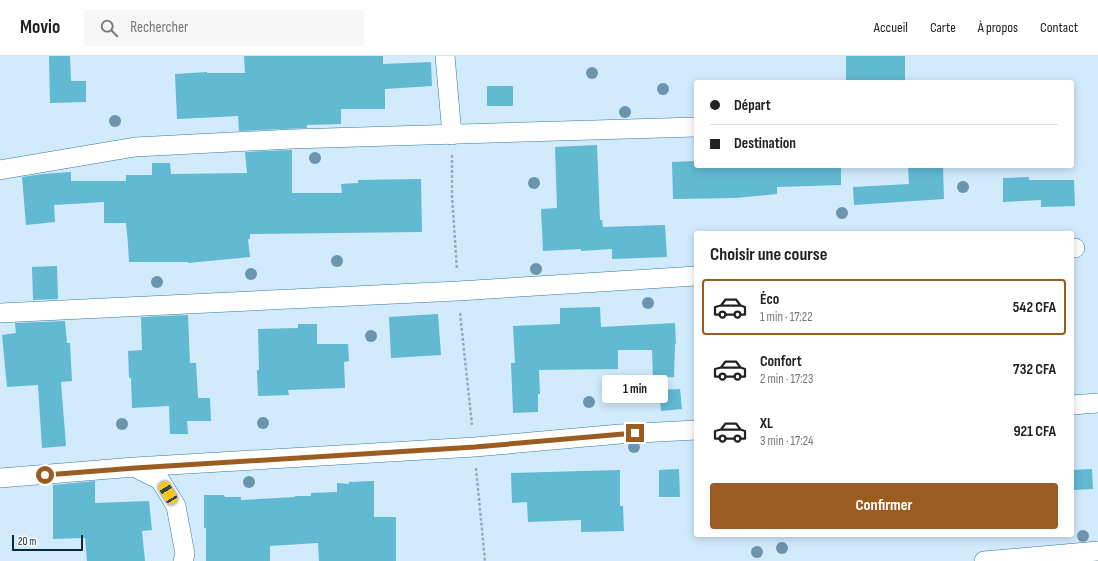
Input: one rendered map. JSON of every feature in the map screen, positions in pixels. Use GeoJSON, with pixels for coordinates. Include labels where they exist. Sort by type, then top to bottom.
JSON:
{"type":"FeatureCollection","features":[{"type":"Feature","properties":{"kind":"street"},"geometry":{"type":"LineString","coordinates":[[445,56],[452,135]]}},
{"type":"Feature","properties":{"kind":"street"},"geometry":{"type":"LineString","coordinates":[[0,170],[135,147],[292,139],[694,127]]}},
{"type":"Feature","properties":{"kind":"street"},"geometry":{"type":"LineString","coordinates":[[0,312],[458,291],[694,276]]}},
{"type":"Feature","properties":{"kind":"street"},"geometry":{"type":"LineString","coordinates":[[1074,405],[1098,403]]}},
{"type":"Feature","properties":{"kind":"street"},"geometry":{"type":"LineString","coordinates":[[0,478],[475,447],[620,434],[694,430]]}},
{"type":"Feature","properties":{"kind":"street"},"geometry":{"type":"LineString","coordinates":[[135,468],[160,480],[176,506],[185,554],[183,561]]}},
{"type":"Feature","properties":{"kind":"street"},"geometry":{"type":"LineString","coordinates":[[984,561],[1098,551]]}},
{"type":"Feature","properties":{"kind":"path"},"geometry":{"type":"LineString","coordinates":[[452,135],[452,195],[458,291],[475,447],[485,561]]}},
{"type":"Feature","properties":{"kind":"building"},"geometry":{"type":"Polygon","coordinates":[[[49,56],[70,56],[71,81],[86,81],[86,102],[50,103],[49,56]]]}},
{"type":"Feature","properties":{"kind":"building"},"geometry":{"type":"Polygon","coordinates":[[[244,56],[383,56],[383,64],[431,62],[432,86],[385,89],[385,109],[341,109],[341,124],[307,125],[307,128],[239,131],[238,116],[177,119],[175,74],[207,72],[245,73],[244,56]]]}},
{"type":"Feature","properties":{"kind":"building"},"geometry":{"type":"Polygon","coordinates":[[[846,56],[905,56],[905,80],[846,80],[846,56]]]}},
{"type":"Feature","properties":{"kind":"building"},"geometry":{"type":"Polygon","coordinates":[[[487,86],[513,86],[513,106],[487,106],[487,86]]]}},
{"type":"Feature","properties":{"kind":"building"},"geometry":{"type":"Polygon","coordinates":[[[597,145],[600,220],[602,220],[603,227],[665,225],[667,257],[612,259],[612,249],[543,251],[541,209],[557,208],[555,147],[597,145]]]}},
{"type":"Feature","properties":{"kind":"building"},"geometry":{"type":"Polygon","coordinates":[[[292,150],[292,193],[342,193],[341,184],[358,183],[358,180],[421,179],[422,232],[250,234],[250,239],[248,239],[250,257],[188,263],[129,262],[126,223],[104,223],[104,202],[54,205],[55,222],[26,225],[22,177],[71,172],[71,181],[126,181],[126,175],[152,175],[152,163],[170,163],[171,174],[247,173],[245,152],[292,150]]]}},
{"type":"Feature","properties":{"kind":"building"},"geometry":{"type":"Polygon","coordinates":[[[694,161],[694,168],[841,168],[841,185],[777,187],[777,194],[736,198],[673,199],[672,162],[694,161]]]}},
{"type":"Feature","properties":{"kind":"building"},"geometry":{"type":"Polygon","coordinates":[[[908,168],[943,168],[944,199],[854,205],[853,187],[909,184],[908,168]]]}},
{"type":"Feature","properties":{"kind":"building"},"geometry":{"type":"Polygon","coordinates":[[[1029,177],[1029,180],[1074,180],[1075,206],[1041,207],[1041,200],[1003,202],[1003,178],[1029,177]]]}},
{"type":"Feature","properties":{"kind":"building"},"geometry":{"type":"Polygon","coordinates":[[[57,266],[58,299],[33,300],[32,267],[57,266]]]}},
{"type":"Feature","properties":{"kind":"building"},"geometry":{"type":"Polygon","coordinates":[[[600,307],[601,327],[675,323],[676,344],[674,377],[653,378],[652,350],[618,350],[618,369],[539,370],[540,394],[538,394],[538,412],[513,413],[511,363],[515,363],[513,326],[560,324],[560,308],[600,307]]]}},
{"type":"Feature","properties":{"kind":"building"},"geometry":{"type":"Polygon","coordinates":[[[438,314],[441,355],[391,358],[389,317],[438,314]]]}},
{"type":"Feature","properties":{"kind":"building"},"geometry":{"type":"Polygon","coordinates":[[[188,315],[190,363],[196,363],[198,398],[210,398],[211,421],[187,421],[188,434],[170,434],[169,406],[132,408],[128,351],[142,350],[141,317],[188,315]]]}},
{"type":"Feature","properties":{"kind":"building"},"geometry":{"type":"Polygon","coordinates":[[[65,321],[67,343],[70,343],[72,381],[61,382],[66,446],[42,448],[38,385],[7,387],[2,335],[16,333],[15,323],[65,321]]]}},
{"type":"Feature","properties":{"kind":"building"},"geometry":{"type":"Polygon","coordinates":[[[298,324],[317,324],[317,344],[348,344],[349,361],[344,362],[345,388],[288,390],[289,395],[258,396],[258,329],[298,328],[298,324]]]}},
{"type":"Feature","properties":{"kind":"building"},"geometry":{"type":"Polygon","coordinates":[[[680,389],[682,409],[661,411],[659,390],[680,389]]]}},
{"type":"Feature","properties":{"kind":"building"},"geometry":{"type":"Polygon","coordinates":[[[679,469],[680,497],[659,497],[659,470],[679,469]]]}},
{"type":"Feature","properties":{"kind":"building"},"geometry":{"type":"Polygon","coordinates":[[[1092,469],[1093,489],[1074,490],[1074,470],[1092,469]]]}},
{"type":"Feature","properties":{"kind":"building"},"geometry":{"type":"Polygon","coordinates":[[[620,470],[620,506],[623,506],[624,531],[581,532],[581,520],[528,522],[527,502],[512,503],[511,473],[620,470]]]}},
{"type":"Feature","properties":{"kind":"building"},"geometry":{"type":"Polygon","coordinates":[[[95,481],[95,503],[149,501],[152,530],[142,531],[145,561],[87,561],[85,538],[53,539],[53,485],[95,481]]]}},
{"type":"Feature","properties":{"kind":"building"},"geometry":{"type":"Polygon","coordinates":[[[374,481],[374,517],[396,517],[396,561],[319,561],[318,543],[270,546],[270,561],[206,561],[204,495],[241,497],[241,500],[311,496],[311,493],[337,492],[337,483],[349,484],[349,482],[374,481]]]}},
{"type":"Feature","properties":{"kind":"route"},"geometry":{"type":"LineString","coordinates":[[45,475],[475,447],[635,433]]}}]}
